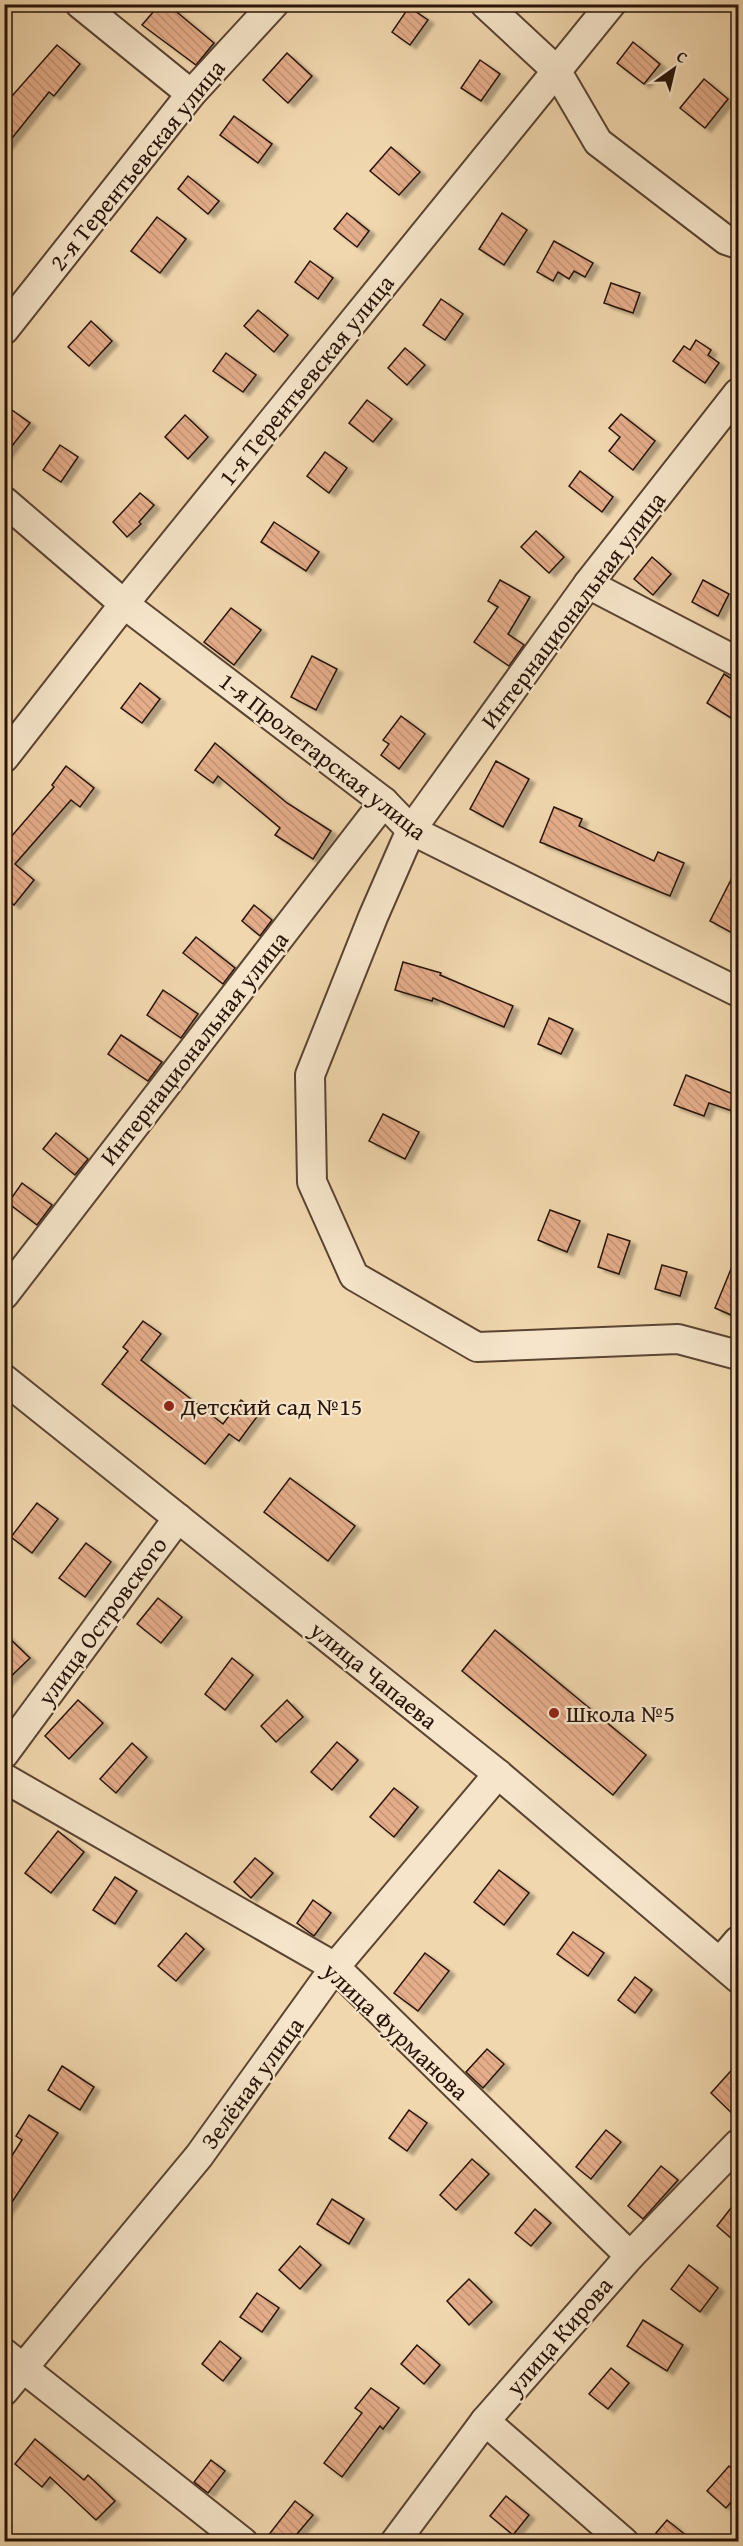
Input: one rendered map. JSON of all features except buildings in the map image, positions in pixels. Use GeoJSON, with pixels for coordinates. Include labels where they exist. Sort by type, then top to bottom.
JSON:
{"type":"FeatureCollection","features":[{"type":"Feature","properties":{"kind":"street"},"geometry":{"type":"LineString","coordinates":[[80,4],[191,94]]}},
{"type":"Feature","properties":{"kind":"street","name":"2-я Терентьевская улица"},"geometry":{"type":"LineString","coordinates":[[4,330],[191,94],[274,4]]}},
{"type":"Feature","properties":{"kind":"street"},"geometry":{"type":"LineString","coordinates":[[485,4],[556,70],[598,142],[726,240],[738,244]]}},
{"type":"Feature","properties":{"kind":"street","name":"1-я Терентьевская улица"},"geometry":{"type":"LineString","coordinates":[[4,758],[124,604],[611,4]]}},
{"type":"Feature","properties":{"kind":"street","name":"Интернациональная улица"},"geometry":{"type":"LineString","coordinates":[[738,393],[588,584],[411,830],[373,917],[310,1076],[312,1182],[354,1276],[477,1347],[678,1339],[738,1355]]}},
{"type":"Feature","properties":{"kind":"street","name":"1-я Пролетарская улица"},"geometry":{"type":"LineString","coordinates":[[4,501],[124,604],[384,802],[411,830],[738,992]]}},
{"type":"Feature","properties":{"kind":"street"},"geometry":{"type":"LineString","coordinates":[[588,584],[738,662]]}},
{"type":"Feature","properties":{"kind":"street","name":"Интернациональная улица"},"geometry":{"type":"LineString","coordinates":[[4,1294],[384,802]]}},
{"type":"Feature","properties":{"kind":"street","name":"улица Чапаева"},"geometry":{"type":"LineString","coordinates":[[4,1379],[732,1960]]}},
{"type":"Feature","properties":{"kind":"street","name":"улица Островского"},"geometry":{"type":"LineString","coordinates":[[4,1754],[178,1518]]}},
{"type":"Feature","properties":{"kind":"street","name":"Зелёная улица"},"geometry":{"type":"LineString","coordinates":[[4,2391],[13,2360],[199,2156],[334,1967],[498,1774]]}},
{"type":"Feature","properties":{"kind":"street","name":"улица Фурманова"},"geometry":{"type":"LineString","coordinates":[[4,1778],[334,1967],[630,2256]]}},
{"type":"Feature","properties":{"kind":"street","name":"улица Кирова"},"geometry":{"type":"LineString","coordinates":[[395,2541],[485,2421],[630,2256],[738,2144]]}},
{"type":"Feature","properties":{"kind":"street"},"geometry":{"type":"LineString","coordinates":[[13,2360],[243,2541]]}},
{"type":"Feature","properties":{"kind":"street"},"geometry":{"type":"LineString","coordinates":[[485,2421],[624,2541]]}},
{"type":"Feature","properties":{"kind":"place","name":"Детский сад №15"},"geometry":{"type":"Point","coordinates":[169,1406]}},
{"type":"Feature","properties":{"kind":"place","name":"Школа №5"},"geometry":{"type":"Point","coordinates":[554,1713]}}]}
